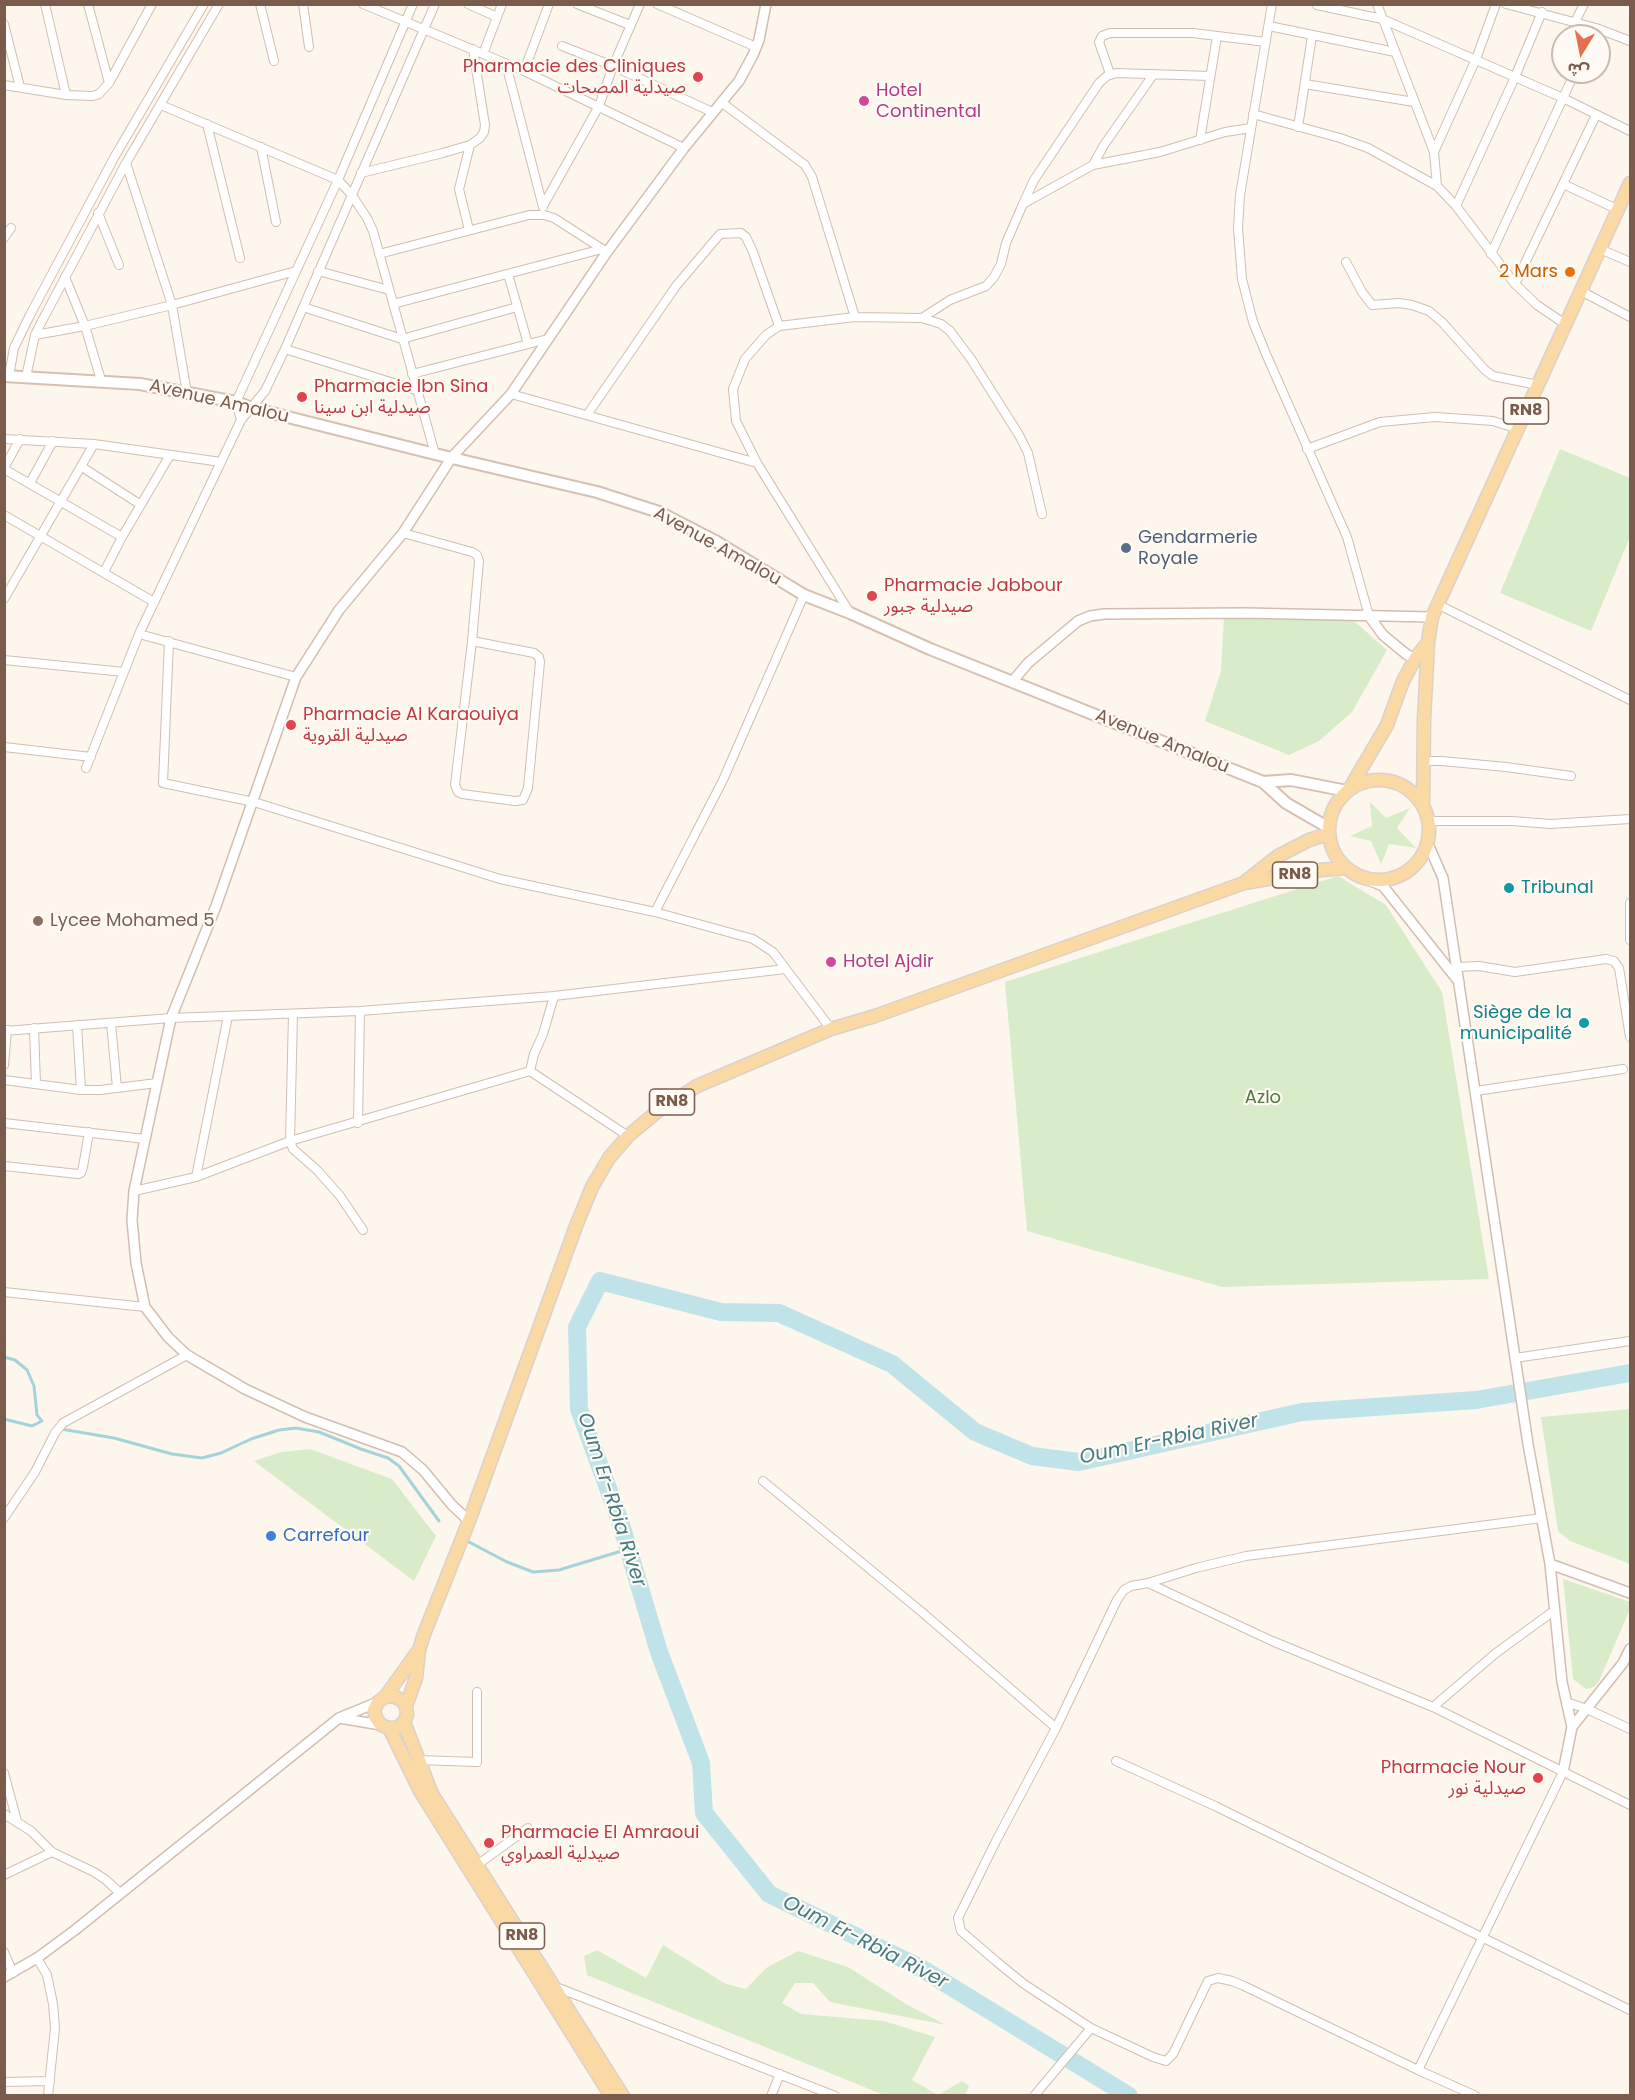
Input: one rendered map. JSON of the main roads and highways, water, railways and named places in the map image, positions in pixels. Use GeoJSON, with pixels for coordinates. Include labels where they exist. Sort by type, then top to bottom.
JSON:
{"type":"FeatureCollection","features":[{"type":"Feature","properties":{"kind":"main road","name":"RN8"},"geometry":{"type":"LineString","coordinates":[[1428,642],[1403,681],[1387,725],[1348,790],[1332,811],[1329,831],[1331,847],[1337,859],[1346,868],[1366,879],[1381,880],[1397,877],[1411,870],[1422,858],[1428,844],[1429,821],[1423,804],[1423,761],[1428,642],[1432,617],[1630,183]]}},
{"type":"Feature","properties":{"kind":"main road","name":"Avenue Amalou"},"geometry":{"type":"LineString","coordinates":[[7,376],[140,384],[236,402],[435,454],[597,492],[659,512],[717,542],[804,595],[930,649],[1263,782]]}},
{"type":"Feature","properties":{"kind":"main road","name":"RN8"},"geometry":{"type":"LineString","coordinates":[[1348,790],[1375,779],[1389,780],[1414,793],[1423,804]]}},
{"type":"Feature","properties":{"kind":"main road"},"geometry":{"type":"LineString","coordinates":[[1263,782],[1291,780],[1348,790]]}},
{"type":"Feature","properties":{"kind":"main road"},"geometry":{"type":"LineString","coordinates":[[1263,782],[1293,808],[1329,831]]}},
{"type":"Feature","properties":{"kind":"main road","name":"RN8"},"geometry":{"type":"LineString","coordinates":[[1244,883],[1278,856],[1329,831]]}},
{"type":"Feature","properties":{"kind":"main road","name":"RN8"},"geometry":{"type":"LineString","coordinates":[[527,1953],[477,1865],[432,1794],[404,1722],[407,1715],[406,1706],[416,1678],[419,1650],[470,1521],[576,1226],[592,1187],[609,1158],[628,1136],[658,1111],[697,1086],[831,1029],[875,1016],[1244,883],[1346,868]]}},
{"type":"Feature","properties":{"kind":"main road","name":"RN8"},"geometry":{"type":"LineString","coordinates":[[419,1650],[381,1700],[375,1710],[376,1718],[385,1727],[411,1776],[574,2026],[623,2096]]}},
{"type":"Feature","properties":{"kind":"main road"},"geometry":{"type":"LineString","coordinates":[[381,1700],[393,1696],[406,1706]]}},
{"type":"Feature","properties":{"kind":"main road"},"geometry":{"type":"LineString","coordinates":[[385,1727],[397,1728],[404,1722]]}},
{"type":"Feature","properties":{"kind":"main road","name":"RN8"},"geometry":{"type":"LineString","coordinates":[[574,2026],[611,2096]]}},
{"type":"Feature","properties":{"kind":"waterway","name":"Oum Er-Rbia River"},"geometry":{"type":"LineString","coordinates":[[1129,2096],[919,1967],[769,1894],[704,1813],[701,1763],[659,1652],[620,1521],[579,1409],[577,1327],[600,1281],[721,1312],[779,1313],[892,1364],[975,1432],[1032,1456],[1079,1462],[1302,1412],[1476,1400],[1630,1373]]}},
{"type":"Feature","properties":{"kind":"waterway"},"geometry":{"type":"LineString","coordinates":[[4,1357],[15,1360],[27,1370],[34,1386],[37,1415],[42,1421],[32,1426],[4,1419]]}},
{"type":"Feature","properties":{"kind":"waterway"},"geometry":{"type":"LineString","coordinates":[[61,1429],[114,1438],[172,1454],[202,1458],[279,1430],[296,1428],[319,1432],[388,1458],[399,1466],[439,1521]]}},
{"type":"Feature","properties":{"kind":"waterway"},"geometry":{"type":"LineString","coordinates":[[469,1542],[507,1562],[533,1572],[559,1570],[628,1549]]}},
{"type":"Feature","properties":{"kind":"place","name":"Pharmacie des Cliniques صيدلية المصحات"},"geometry":{"type":"Point","coordinates":[698,77]}},
{"type":"Feature","properties":{"kind":"place","name":"Hotel Continental"},"geometry":{"type":"Point","coordinates":[864,101]}},
{"type":"Feature","properties":{"kind":"place","name":"2 Mars"},"geometry":{"type":"Point","coordinates":[1570,272]}},
{"type":"Feature","properties":{"kind":"place","name":"Pharmacie Ibn Sina صيدلية ابن سينا"},"geometry":{"type":"Point","coordinates":[302,397]}},
{"type":"Feature","properties":{"kind":"place","name":"Gendarmerie Royale"},"geometry":{"type":"Point","coordinates":[1126,548]}},
{"type":"Feature","properties":{"kind":"place","name":"Pharmacie Jabbour صيدلية جبور"},"geometry":{"type":"Point","coordinates":[872,596]}},
{"type":"Feature","properties":{"kind":"place","name":"Pharmacie Al Karaouiya صيدلية القروية"},"geometry":{"type":"Point","coordinates":[291,725]}},
{"type":"Feature","properties":{"kind":"place","name":"Tribunal"},"geometry":{"type":"Point","coordinates":[1509,888]}},
{"type":"Feature","properties":{"kind":"place","name":"Lycee Mohamed 5"},"geometry":{"type":"Point","coordinates":[38,921]}},
{"type":"Feature","properties":{"kind":"place","name":"Hotel Ajdir"},"geometry":{"type":"Point","coordinates":[831,962]}},
{"type":"Feature","properties":{"kind":"place","name":"Siège de la municipalité"},"geometry":{"type":"Point","coordinates":[1584,1023]}},
{"type":"Feature","properties":{"kind":"place","name":"Carrefour"},"geometry":{"type":"Point","coordinates":[271,1536]}},
{"type":"Feature","properties":{"kind":"place","name":"Pharmacie Nour صيدلية نور"},"geometry":{"type":"Point","coordinates":[1538,1778]}},
{"type":"Feature","properties":{"kind":"place","name":"Pharmacie El Amraoui صيدلية العمراوي"},"geometry":{"type":"Point","coordinates":[489,1843]}},
{"type":"Feature","properties":{"kind":"park label","name":"Azlo"},"geometry":{"type":"Point","coordinates":[1263,1098]}}]}
